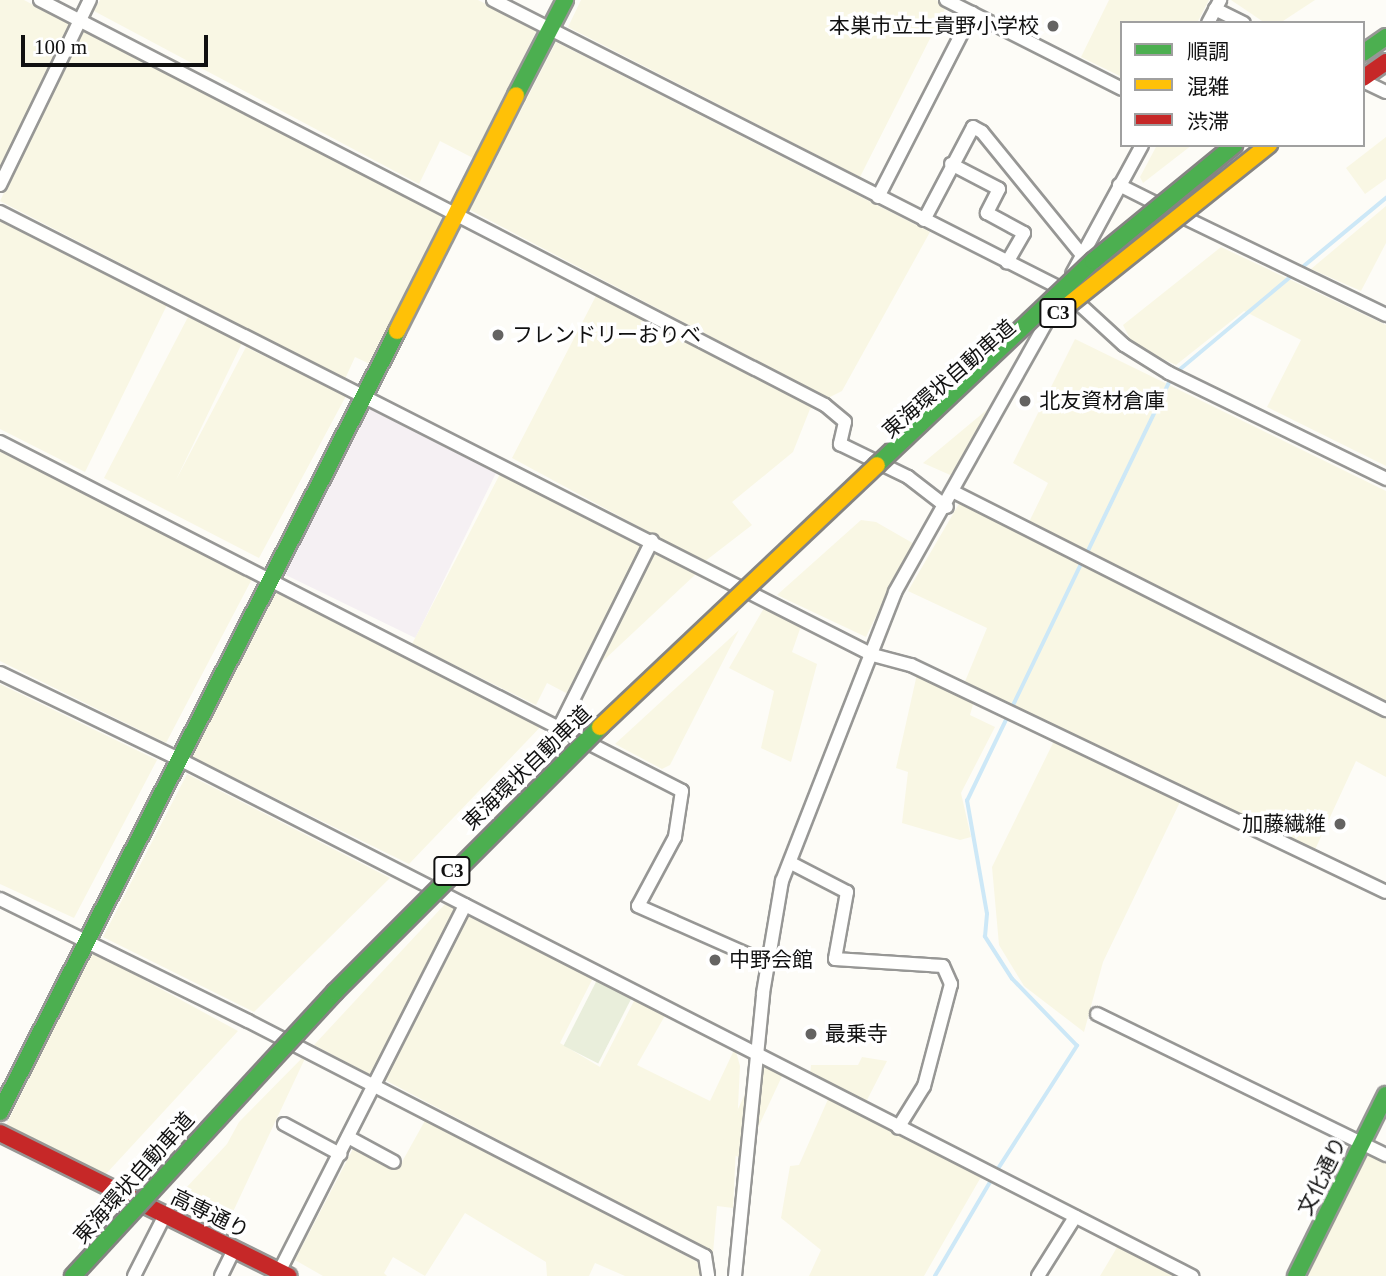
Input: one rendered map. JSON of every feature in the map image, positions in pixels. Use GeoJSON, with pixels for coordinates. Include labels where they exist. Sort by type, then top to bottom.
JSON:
{"type":"FeatureCollection","features":[{"type":"Feature","properties":{"kind":"main road"},"geometry":{"type":"LineString","coordinates":[[0,1112],[177,758],[565,0]]}},
{"type":"Feature","properties":{"kind":"main road"},"geometry":{"type":"LineString","coordinates":[[1365,52],[1386,37]]}},
{"type":"Feature","properties":{"kind":"main road"},"geometry":{"type":"LineString","coordinates":[[1365,78],[1386,62]]}},
{"type":"Feature","properties":{"kind":"main road","name":"東海環状自動車道"},"geometry":{"type":"LineString","coordinates":[[73,1276],[195,1140],[463,860],[1093,261],[1232,147]]}},
{"type":"Feature","properties":{"kind":"main road","name":"東海環状自動車道"},"geometry":{"type":"LineString","coordinates":[[854,489],[1112,268],[1266,147]]}},
{"type":"Feature","properties":{"kind":"main road","name":"文化通り"},"geometry":{"type":"LineString","coordinates":[[1296,1276],[1386,1095]]}},
{"type":"Feature","properties":{"kind":"main road","name":"高専通り"},"geometry":{"type":"LineString","coordinates":[[0,1133],[282,1275]]}},
{"type":"Feature","properties":{"kind":"street"},"geometry":{"type":"LineString","coordinates":[[40,0],[458,212],[825,405],[845,422],[841,444],[908,477],[947,507]]}},
{"type":"Feature","properties":{"kind":"street"},"geometry":{"type":"LineString","coordinates":[[0,185],[90,0]]}},
{"type":"Feature","properties":{"kind":"street"},"geometry":{"type":"LineString","coordinates":[[493,0],[1064,290],[1124,345],[1169,373],[1386,479]]}},
{"type":"Feature","properties":{"kind":"street"},"geometry":{"type":"LineString","coordinates":[[946,0],[1120,88]]}},
{"type":"Feature","properties":{"kind":"street"},"geometry":{"type":"LineString","coordinates":[[1209,21],[1218,5],[1241,21]]}},
{"type":"Feature","properties":{"kind":"street"},"geometry":{"type":"LineString","coordinates":[[878,197],[972,13]]}},
{"type":"Feature","properties":{"kind":"street"},"geometry":{"type":"LineString","coordinates":[[1365,80],[1386,92]]}},
{"type":"Feature","properties":{"kind":"street"},"geometry":{"type":"LineString","coordinates":[[924,220],[968,130],[973,127],[982,132],[1081,254]]}},
{"type":"Feature","properties":{"kind":"street"},"geometry":{"type":"LineString","coordinates":[[734,1276],[756,1052],[767,963],[782,881],[873,655],[895,592],[947,507],[1141,147]]}},
{"type":"Feature","properties":{"kind":"street"},"geometry":{"type":"LineString","coordinates":[[951,164],[999,189],[987,213],[1024,233],[1007,262]]}},
{"type":"Feature","properties":{"kind":"street"},"geometry":{"type":"LineString","coordinates":[[1119,185],[1386,314]]}},
{"type":"Feature","properties":{"kind":"street"},"geometry":{"type":"LineString","coordinates":[[0,212],[873,655],[911,665],[1386,892]]}},
{"type":"Feature","properties":{"kind":"street"},"geometry":{"type":"LineString","coordinates":[[0,442],[560,726],[682,791],[675,837],[638,906],[767,963]]}},
{"type":"Feature","properties":{"kind":"street"},"geometry":{"type":"LineString","coordinates":[[954,492],[1386,710]]}},
{"type":"Feature","properties":{"kind":"street"},"geometry":{"type":"LineString","coordinates":[[560,726],[652,541]]}},
{"type":"Feature","properties":{"kind":"street"},"geometry":{"type":"LineString","coordinates":[[0,673],[177,758],[1192,1276]]}},
{"type":"Feature","properties":{"kind":"street"},"geometry":{"type":"LineString","coordinates":[[791,863],[847,892],[835,959],[943,965],[951,984],[924,1086],[898,1128]]}},
{"type":"Feature","properties":{"kind":"street"},"geometry":{"type":"LineString","coordinates":[[0,899],[374,1086],[705,1256],[708,1276]]}},
{"type":"Feature","properties":{"kind":"street"},"geometry":{"type":"LineString","coordinates":[[282,1275],[465,905]]}},
{"type":"Feature","properties":{"kind":"street"},"geometry":{"type":"LineString","coordinates":[[1097,1014],[1386,1155]]}},
{"type":"Feature","properties":{"kind":"street"},"geometry":{"type":"LineString","coordinates":[[284,1124],[340,1154]]}},
{"type":"Feature","properties":{"kind":"street"},"geometry":{"type":"LineString","coordinates":[[348,1137],[394,1162]]}},
{"type":"Feature","properties":{"kind":"street"},"geometry":{"type":"LineString","coordinates":[[134,1276],[165,1215]]}},
{"type":"Feature","properties":{"kind":"street"},"geometry":{"type":"LineString","coordinates":[[1038,1276],[1075,1217]]}},
{"type":"Feature","properties":{"kind":"street"},"geometry":{"type":"LineString","coordinates":[[221,1276],[234,1249]]}},
{"type":"Feature","properties":{"kind":"shaded area"},"geometry":{"type":"Polygon","coordinates":[[[0,0],[24,0],[71,25],[0,167],[0,0]]]}},
{"type":"Feature","properties":{"kind":"shaded area"},"geometry":{"type":"Polygon","coordinates":[[[100,0],[478,0],[537,30],[473,158],[440,141],[419,184],[94,11],[100,0]]]}},
{"type":"Feature","properties":{"kind":"shaded area"},"geometry":{"type":"Polygon","coordinates":[[[581,0],[936,0],[947,5],[860,177],[568,27],[581,0]]]}},
{"type":"Feature","properties":{"kind":"shaded area"},"geometry":{"type":"Polygon","coordinates":[[[1109,0],[1209,0],[1198,21],[1120,21],[1120,76],[1081,57],[1109,0]]]}},
{"type":"Feature","properties":{"kind":"shaded area"},"geometry":{"type":"Polygon","coordinates":[[[1231,0],[1315,0],[1283,21],[1262,21],[1231,0]]]}},
{"type":"Feature","properties":{"kind":"shaded area"},"geometry":{"type":"Polygon","coordinates":[[[82,27],[441,209],[446,219],[370,364],[355,357],[345,379],[0,201],[82,27]]]}},
{"type":"Feature","properties":{"kind":"shaded area"},"geometry":{"type":"Polygon","coordinates":[[[556,42],[930,232],[842,391],[828,398],[470,210],[556,42]]]}},
{"type":"Feature","properties":{"kind":"shaded area"},"geometry":{"type":"Polygon","coordinates":[[[1386,137],[1386,179],[1365,194],[1346,168],[1386,137]]]}},
{"type":"Feature","properties":{"kind":"shaded area"},"geometry":{"type":"Polygon","coordinates":[[[1156,147],[1189,147],[1143,183],[1140,177],[1156,147]]]}},
{"type":"Feature","properties":{"kind":"shaded area"},"geometry":{"type":"Polygon","coordinates":[[[1386,206],[1386,243],[1361,291],[1311,269],[1386,206]]]}},
{"type":"Feature","properties":{"kind":"shaded area"},"geometry":{"type":"Polygon","coordinates":[[[0,220],[167,305],[85,472],[0,429],[0,220]]]}},
{"type":"Feature","properties":{"kind":"shaded area"},"geometry":{"type":"Polygon","coordinates":[[[1221,247],[1386,325],[1386,466],[1267,407],[1301,340],[1244,311],[1176,365],[1133,345],[1123,325],[1221,247]]]}},
{"type":"Feature","properties":{"kind":"shaded area"},"geometry":{"type":"Polygon","coordinates":[[[598,292],[818,405],[810,409],[793,452],[732,502],[752,525],[704,562],[512,458],[598,292]]]}},
{"type":"Feature","properties":{"kind":"shaded area"},"geometry":{"type":"Polygon","coordinates":[[[188,317],[242,343],[176,480],[246,347],[346,396],[259,558],[104,478],[188,317]]]}},
{"type":"Feature","properties":{"kind":"shaded area"},"geometry":{"type":"Polygon","coordinates":[[[1075,339],[1386,491],[1386,710],[1029,522],[1048,483],[1013,463],[1075,339]]]}},
{"type":"Feature","properties":{"kind":"shaded area"},"geometry":{"type":"Polygon","coordinates":[[[1001,398],[957,478],[923,463],[1001,398]]]}},
{"type":"Feature","properties":{"kind":"shaded area"},"geometry":{"type":"Polygon","coordinates":[[[367,402],[499,466],[415,638],[283,574],[367,402]]]}},
{"type":"Feature","properties":{"kind":"shaded area"},"geometry":{"type":"Polygon","coordinates":[[[0,450],[252,579],[166,743],[0,661],[0,450]]]}},
{"type":"Feature","properties":{"kind":"shaded area"},"geometry":{"type":"Polygon","coordinates":[[[501,472],[643,544],[568,694],[547,683],[536,705],[412,644],[501,472]]]}},
{"type":"Feature","properties":{"kind":"shaded area"},"geometry":{"type":"Polygon","coordinates":[[[960,502],[1386,712],[1386,777],[1356,761],[1313,854],[964,684],[987,628],[908,591],[960,502]]]}},
{"type":"Feature","properties":{"kind":"shaded area"},"geometry":{"type":"Polygon","coordinates":[[[861,520],[876,522],[916,545],[889,589],[866,637],[777,595],[861,520]]]}},
{"type":"Feature","properties":{"kind":"shaded area"},"geometry":{"type":"Polygon","coordinates":[[[656,552],[697,573],[589,674],[656,552]]]}},
{"type":"Feature","properties":{"kind":"shaded area"},"geometry":{"type":"Polygon","coordinates":[[[277,589],[547,720],[409,864],[192,757],[277,589]]]}},
{"type":"Feature","properties":{"kind":"shaded area"},"geometry":{"type":"Polygon","coordinates":[[[764,608],[801,626],[792,652],[817,664],[791,762],[761,748],[774,691],[729,668],[764,608]]]}},
{"type":"Feature","properties":{"kind":"shaded area"},"geometry":{"type":"Polygon","coordinates":[[[739,630],[670,765],[662,769],[615,744],[739,630]]]}},
{"type":"Feature","properties":{"kind":"shaded area"},"geometry":{"type":"Polygon","coordinates":[[[917,674],[974,701],[970,715],[995,727],[961,793],[971,837],[960,840],[902,823],[908,772],[896,768],[917,674]]]}},
{"type":"Feature","properties":{"kind":"shaded area"},"geometry":{"type":"Polygon","coordinates":[[[0,684],[157,760],[74,918],[0,884],[0,684]]]}},
{"type":"Feature","properties":{"kind":"shaded area"},"geometry":{"type":"Polygon","coordinates":[[[1054,741],[1180,802],[1103,962],[1084,1032],[1024,986],[999,945],[992,867],[1054,741]]]}},
{"type":"Feature","properties":{"kind":"shaded area"},"geometry":{"type":"Polygon","coordinates":[[[187,774],[390,878],[254,1012],[103,937],[187,774]]]}},
{"type":"Feature","properties":{"kind":"shaded area"},"geometry":{"type":"Polygon","coordinates":[[[445,904],[457,908],[373,1076],[314,1045],[445,904]]]}},
{"type":"Feature","properties":{"kind":"shaded area"},"geometry":{"type":"Polygon","coordinates":[[[469,913],[595,974],[560,1043],[600,1067],[636,997],[667,1012],[637,1065],[710,1101],[735,1048],[740,1066],[733,1208],[717,1206],[713,1253],[385,1080],[469,913]]]}},
{"type":"Feature","properties":{"kind":"shaded area"},"geometry":{"type":"Polygon","coordinates":[[[91,951],[238,1031],[105,1175],[6,1125],[91,951]]]}},
{"type":"Feature","properties":{"kind":"shaded area"},"geometry":{"type":"Polygon","coordinates":[[[308,1052],[223,1233],[171,1204],[227,1144],[239,1122],[308,1052]]]}},
{"type":"Feature","properties":{"kind":"shaded area"},"geometry":{"type":"Polygon","coordinates":[[[862,1057],[887,1061],[866,1102],[810,1076],[811,1065],[858,1065],[862,1057]]]}},
{"type":"Feature","properties":{"kind":"shaded area"},"geometry":{"type":"Polygon","coordinates":[[[759,1064],[783,1075],[743,1159],[720,1148],[759,1064]]]}},
{"type":"Feature","properties":{"kind":"shaded area"},"geometry":{"type":"Polygon","coordinates":[[[829,1097],[981,1177],[924,1276],[809,1276],[821,1250],[781,1218],[790,1166],[799,1165],[829,1097]]]}},
{"type":"Feature","properties":{"kind":"shaded area"},"geometry":{"type":"Polygon","coordinates":[[[427,1117],[699,1263],[701,1276],[625,1276],[595,1263],[589,1276],[547,1276],[546,1262],[465,1213],[425,1276],[393,1257],[384,1273],[387,1276],[323,1276],[295,1260],[355,1145],[398,1169],[427,1117]]]}},
{"type":"Feature","properties":{"kind":"shaded area"},"geometry":{"type":"Polygon","coordinates":[[[1367,1151],[1386,1160],[1386,1276],[1305,1276],[1367,1151]]]}},
{"type":"Feature","properties":{"kind":"shaded area"},"geometry":{"type":"Polygon","coordinates":[[[1119,1244],[1183,1276],[1100,1276],[1119,1244]]]}},
{"type":"Feature","properties":{"kind":"green space"},"geometry":{"type":"Polygon","coordinates":[[[598,978],[633,996],[598,1063],[563,1046],[598,978]]]}},
{"type":"Feature","properties":{"kind":"waterway"},"geometry":{"type":"LineString","coordinates":[[1299,270],[1386,198]]}},
{"type":"Feature","properties":{"kind":"waterway"},"geometry":{"type":"LineString","coordinates":[[1086,555],[1172,376],[1293,275]]}},
{"type":"Feature","properties":{"kind":"waterway"},"geometry":{"type":"LineString","coordinates":[[996,1172],[1077,1046],[1012,979],[985,937],[987,914],[967,801],[1082,562]]}},
{"type":"Feature","properties":{"kind":"waterway"},"geometry":{"type":"LineString","coordinates":[[935,1276],[992,1179]]}},
{"type":"Feature","properties":{"kind":"traffic: fast"},"geometry":{"type":"LineString","coordinates":[[516,95],[565,0]]}},
{"type":"Feature","properties":{"kind":"traffic: fast"},"geometry":{"type":"LineString","coordinates":[[1365,52],[1386,37]]}},
{"type":"Feature","properties":{"kind":"traffic: fast"},"geometry":{"type":"LineString","coordinates":[[877,465],[1093,261],[1232,147]]}},
{"type":"Feature","properties":{"kind":"traffic: fast"},"geometry":{"type":"LineString","coordinates":[[0,1112],[397,331]]}},
{"type":"Feature","properties":{"kind":"traffic: fast"},"geometry":{"type":"LineString","coordinates":[[73,1276],[335,992],[600,727]]}},
{"type":"Feature","properties":{"kind":"traffic: fast"},"geometry":{"type":"LineString","coordinates":[[1296,1276],[1386,1095]]}},
{"type":"Feature","properties":{"kind":"traffic: slow"},"geometry":{"type":"LineString","coordinates":[[397,331],[516,95]]}},
{"type":"Feature","properties":{"kind":"traffic: slow"},"geometry":{"type":"LineString","coordinates":[[1052,318],[1266,147]]}},
{"type":"Feature","properties":{"kind":"traffic: slow"},"geometry":{"type":"LineString","coordinates":[[600,727],[877,465]]}},
{"type":"Feature","properties":{"kind":"traffic: jam"},"geometry":{"type":"LineString","coordinates":[[1365,77],[1386,62]]}},
{"type":"Feature","properties":{"kind":"traffic: jam"},"geometry":{"type":"LineString","coordinates":[[0,1133],[288,1276]]}},
{"type":"Feature","properties":{"kind":"place","name":"本巣市立土貴野小学校"},"geometry":{"type":"Point","coordinates":[1053,26]}},
{"type":"Feature","properties":{"kind":"place","name":"フレンドリーおりべ"},"geometry":{"type":"Point","coordinates":[498,335]}},
{"type":"Feature","properties":{"kind":"place","name":"北友資材倉庫"},"geometry":{"type":"Point","coordinates":[1025,401]}},
{"type":"Feature","properties":{"kind":"place","name":"加藤繊維"},"geometry":{"type":"Point","coordinates":[1340,824]}},
{"type":"Feature","properties":{"kind":"place","name":"中野会館"},"geometry":{"type":"Point","coordinates":[715,960]}},
{"type":"Feature","properties":{"kind":"place","name":"最乗寺"},"geometry":{"type":"Point","coordinates":[811,1034]}}]}
